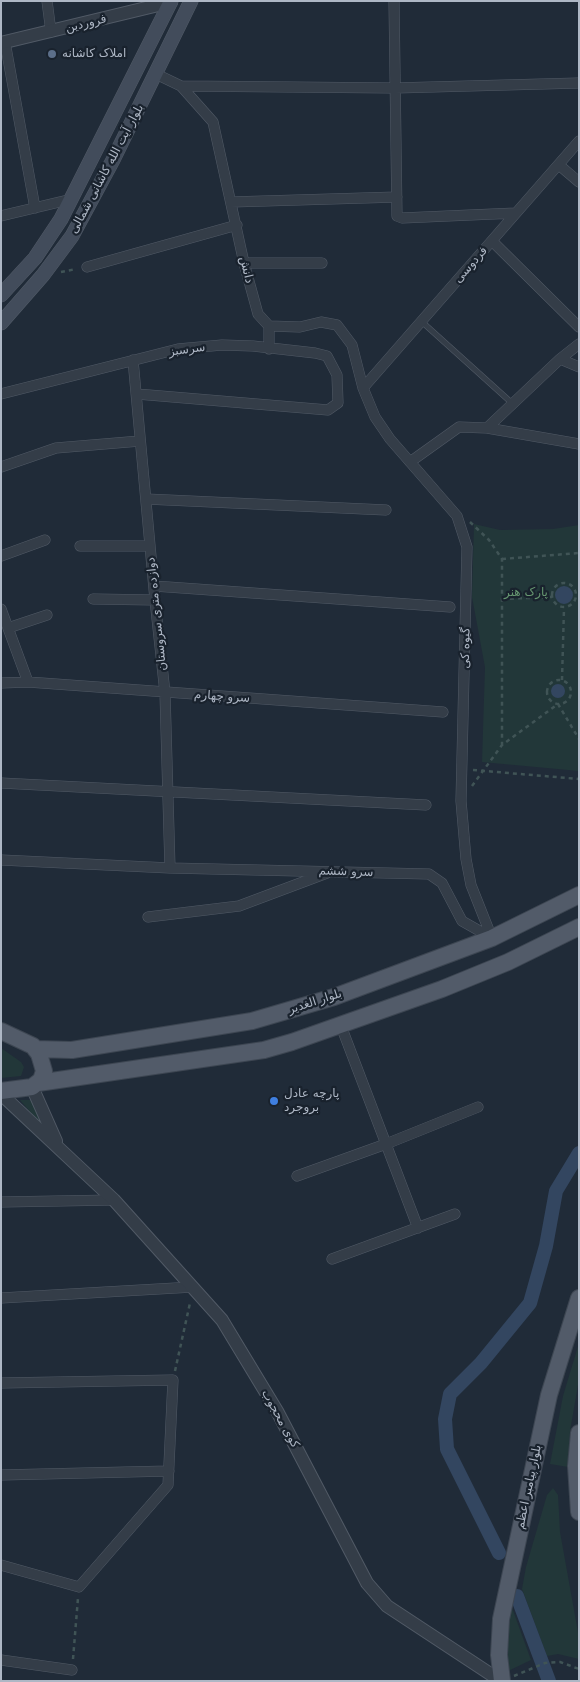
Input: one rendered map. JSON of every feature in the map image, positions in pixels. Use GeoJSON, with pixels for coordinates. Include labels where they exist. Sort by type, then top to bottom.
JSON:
{"type":"FeatureCollection","features":[{"type":"Feature","properties":{"kind":"main road"},"geometry":{"type":"LineString","coordinates":[[171,2],[190,4]]}},
{"type":"Feature","properties":{"kind":"main road","name":"بلوار آیت الله کاشانی شمالی"},"geometry":{"type":"LineString","coordinates":[[1,295],[50,237],[72,199],[171,2]]}},
{"type":"Feature","properties":{"kind":"main road","name":"بلوار آیت الله کاشانی شمالی"},"geometry":{"type":"LineString","coordinates":[[1,323],[43,275],[72,236],[88,209],[190,4]]}},
{"type":"Feature","properties":{"kind":"main road","name":"بلوار الغدیر"},"geometry":{"type":"LineString","coordinates":[[35,1049],[72,1050],[252,1022],[334,997],[492,938],[579,895]]}},
{"type":"Feature","properties":{"kind":"main road"},"geometry":{"type":"LineString","coordinates":[[1,1092],[35,1085],[264,1050],[341,1026],[508,962],[579,927]]}},
{"type":"Feature","properties":{"kind":"main road"},"geometry":{"type":"LineString","coordinates":[[1,1031],[23,1040],[35,1049],[43,1062],[44,1071],[35,1085]]}},
{"type":"Feature","properties":{"kind":"main road","name":"بلوار پیامبر اعظم"},"geometry":{"type":"LineString","coordinates":[[505,1680],[499,1655],[504,1603],[549,1395],[579,1298]]}},
{"type":"Feature","properties":{"kind":"main road"},"geometry":{"type":"LineString","coordinates":[[579,1433],[576,1466],[579,1512]]}},
{"type":"Feature","properties":{"kind":"street"},"geometry":{"type":"LineString","coordinates":[[47,1],[51,32]]}},
{"type":"Feature","properties":{"kind":"street"},"geometry":{"type":"LineString","coordinates":[[394,1],[397,216],[402,218],[516,213]]}},
{"type":"Feature","properties":{"kind":"street","name":"فروردین"},"geometry":{"type":"LineString","coordinates":[[3,43],[171,2]]}},
{"type":"Feature","properties":{"kind":"street"},"geometry":{"type":"LineString","coordinates":[[3,43],[35,208]]}},
{"type":"Feature","properties":{"kind":"street","name":"دانش"},"geometry":{"type":"LineString","coordinates":[[156,74],[181,86],[213,122],[244,262],[258,314],[269,326]]}},
{"type":"Feature","properties":{"kind":"street","name":"دانش"},"geometry":{"type":"LineString","coordinates":[[181,86],[395,88],[579,84]]}},
{"type":"Feature","properties":{"kind":"street","name":"فردوسی"},"geometry":{"type":"LineString","coordinates":[[363,388],[579,141]]}},
{"type":"Feature","properties":{"kind":"street"},"geometry":{"type":"LineString","coordinates":[[559,164],[579,182]]}},
{"type":"Feature","properties":{"kind":"street"},"geometry":{"type":"LineString","coordinates":[[231,202],[396,197]]}},
{"type":"Feature","properties":{"kind":"street"},"geometry":{"type":"LineString","coordinates":[[1,216],[72,199]]}},
{"type":"Feature","properties":{"kind":"street"},"geometry":{"type":"LineString","coordinates":[[87,267],[236,225]]}},
{"type":"Feature","properties":{"kind":"street"},"geometry":{"type":"LineString","coordinates":[[492,240],[579,327]]}},
{"type":"Feature","properties":{"kind":"street"},"geometry":{"type":"LineString","coordinates":[[244,262],[322,264]]}},
{"type":"Feature","properties":{"kind":"street"},"geometry":{"type":"LineString","coordinates":[[269,349],[269,326],[300,326],[321,322],[337,324],[352,345],[363,388]]}},
{"type":"Feature","properties":{"kind":"street"},"geometry":{"type":"LineString","coordinates":[[487,428],[560,359],[579,344]]}},
{"type":"Feature","properties":{"kind":"street","name":"سرسبز"},"geometry":{"type":"LineString","coordinates":[[1,394],[178,349],[230,346],[316,353],[327,356],[337,375],[338,403],[328,410],[137,394]]}},
{"type":"Feature","properties":{"kind":"street"},"geometry":{"type":"LineString","coordinates":[[560,359],[579,367]]}},
{"type":"Feature","properties":{"kind":"street","name":"دوازده متری سروستان"},"geometry":{"type":"LineString","coordinates":[[133,360],[154,600],[165,693],[170,868]]}},
{"type":"Feature","properties":{"kind":"street","name":"گیوه کی"},"geometry":{"type":"LineString","coordinates":[[363,388],[375,417],[410,462],[457,516],[467,547],[461,801],[466,859],[471,885],[492,938]]}},
{"type":"Feature","properties":{"kind":"street"},"geometry":{"type":"LineString","coordinates":[[410,462],[459,427],[487,428],[579,444]]}},
{"type":"Feature","properties":{"kind":"street"},"geometry":{"type":"LineString","coordinates":[[1,467],[56,448],[140,441]]}},
{"type":"Feature","properties":{"kind":"street"},"geometry":{"type":"LineString","coordinates":[[146,498],[386,510]]}},
{"type":"Feature","properties":{"kind":"street"},"geometry":{"type":"LineString","coordinates":[[1,556],[45,540]]}},
{"type":"Feature","properties":{"kind":"street"},"geometry":{"type":"LineString","coordinates":[[80,546],[150,546]]}},
{"type":"Feature","properties":{"kind":"street"},"geometry":{"type":"LineString","coordinates":[[154,586],[450,607]]}},
{"type":"Feature","properties":{"kind":"street"},"geometry":{"type":"LineString","coordinates":[[93,599],[154,600]]}},
{"type":"Feature","properties":{"kind":"street"},"geometry":{"type":"LineString","coordinates":[[1,610],[28,682]]}},
{"type":"Feature","properties":{"kind":"street"},"geometry":{"type":"LineString","coordinates":[[8,628],[47,616]]}},
{"type":"Feature","properties":{"kind":"street","name":"سرو چهارم"},"geometry":{"type":"LineString","coordinates":[[1,683],[28,682],[443,712]]}},
{"type":"Feature","properties":{"kind":"street"},"geometry":{"type":"LineString","coordinates":[[1,783],[426,805]]}},
{"type":"Feature","properties":{"kind":"street","name":"سرو ششم"},"geometry":{"type":"LineString","coordinates":[[1,860],[170,868],[429,874],[442,883],[462,921],[492,938]]}},
{"type":"Feature","properties":{"kind":"street"},"geometry":{"type":"LineString","coordinates":[[148,917],[239,906],[332,871]]}},
{"type":"Feature","properties":{"kind":"street"},"geometry":{"type":"LineString","coordinates":[[341,1026],[418,1228]]}},
{"type":"Feature","properties":{"kind":"street"},"geometry":{"type":"LineString","coordinates":[[35,1085],[58,1146]]}},
{"type":"Feature","properties":{"kind":"street","name":"کوی محجوب"},"geometry":{"type":"LineString","coordinates":[[1,1092],[114,1200],[222,1320],[278,1411],[367,1583],[387,1606],[505,1680]]}},
{"type":"Feature","properties":{"kind":"street"},"geometry":{"type":"LineString","coordinates":[[297,1176],[386,1144],[478,1107]]}},
{"type":"Feature","properties":{"kind":"street"},"geometry":{"type":"LineString","coordinates":[[1,1202],[114,1200]]}},
{"type":"Feature","properties":{"kind":"street"},"geometry":{"type":"LineString","coordinates":[[332,1258],[455,1214]]}},
{"type":"Feature","properties":{"kind":"street"},"geometry":{"type":"LineString","coordinates":[[1,1298],[193,1287]]}},
{"type":"Feature","properties":{"kind":"street"},"geometry":{"type":"LineString","coordinates":[[1,1383],[173,1380],[168,1485],[79,1587],[1,1566]]}},
{"type":"Feature","properties":{"kind":"street"},"geometry":{"type":"LineString","coordinates":[[1,1475],[169,1471]]}},
{"type":"Feature","properties":{"kind":"street"},"geometry":{"type":"LineString","coordinates":[[1,1660],[72,1670]]}},
{"type":"Feature","properties":{"kind":"lane"},"geometry":{"type":"LineString","coordinates":[[421,321],[513,405]]}},
{"type":"Feature","properties":{"kind":"path"},"geometry":{"type":"LineString","coordinates":[[43,275],[87,267]]}},
{"type":"Feature","properties":{"kind":"path"},"geometry":{"type":"LineString","coordinates":[[457,516],[474,524],[502,559],[502,746]]}},
{"type":"Feature","properties":{"kind":"path"},"geometry":{"type":"LineString","coordinates":[[502,559],[579,553]]}},
{"type":"Feature","properties":{"kind":"path"},"geometry":{"type":"LineString","coordinates":[[562,584],[573,586],[576,591],[578,597],[570,606],[564,608],[554,602],[552,597],[556,586],[562,584]]}},
{"type":"Feature","properties":{"kind":"path"},"geometry":{"type":"LineString","coordinates":[[576,591],[579,588]]}},
{"type":"Feature","properties":{"kind":"path"},"geometry":{"type":"LineString","coordinates":[[502,599],[552,597]]}},
{"type":"Feature","properties":{"kind":"path"},"geometry":{"type":"LineString","coordinates":[[562,680],[564,608]]}},
{"type":"Feature","properties":{"kind":"path"},"geometry":{"type":"LineString","coordinates":[[461,801],[502,746],[558,704],[564,702],[571,693],[567,682],[556,680],[547,687],[548,698],[558,704],[579,739]]}},
{"type":"Feature","properties":{"kind":"path"},"geometry":{"type":"LineString","coordinates":[[462,769],[579,779]]}},
{"type":"Feature","properties":{"kind":"path"},"geometry":{"type":"LineString","coordinates":[[173,1380],[193,1287]]}},
{"type":"Feature","properties":{"kind":"path"},"geometry":{"type":"LineString","coordinates":[[72,1670],[79,1587]]}},
{"type":"Feature","properties":{"kind":"path"},"geometry":{"type":"LineString","coordinates":[[505,1680],[545,1664],[560,1662],[579,1669]]}},
{"type":"Feature","properties":{"kind":"green space","name":"پارک هنر"},"geometry":{"type":"Polygon","coordinates":[[[474,524],[500,530],[553,529],[579,525],[579,771],[482,762],[485,667],[472,597],[474,524]]]}},
{"type":"Feature","properties":{"kind":"green space"},"geometry":{"type":"Polygon","coordinates":[[[1,1048],[21,1062],[24,1067],[21,1076],[1,1078],[1,1048]]]}},
{"type":"Feature","properties":{"kind":"green space"},"geometry":{"type":"Polygon","coordinates":[[[20,1100],[31,1100],[43,1127],[20,1100]]]}},
{"type":"Feature","properties":{"kind":"green space"},"geometry":{"type":"Polygon","coordinates":[[[579,1343],[579,1379],[570,1431],[568,1467],[550,1464],[563,1396],[579,1343]]]}},
{"type":"Feature","properties":{"kind":"green space"},"geometry":{"type":"Polygon","coordinates":[[[553,1488],[558,1495],[560,1532],[579,1638],[579,1659],[558,1654],[547,1656],[522,1589],[526,1567],[547,1495],[553,1488]]]}},
{"type":"Feature","properties":{"kind":"green space"},"geometry":{"type":"Polygon","coordinates":[[[511,1605],[531,1660],[508,1671],[506,1649],[511,1605]]]}},
{"type":"Feature","properties":{"kind":"water"},"geometry":{"type":"Polygon","coordinates":[[[560,586],[568,586],[573,591],[571,602],[560,604],[555,599],[555,591],[560,586]]]}},
{"type":"Feature","properties":{"kind":"water"},"geometry":{"type":"Polygon","coordinates":[[[555,684],[561,684],[565,691],[561,698],[555,698],[551,694],[551,688],[555,684]]]}},
{"type":"Feature","properties":{"kind":"waterway"},"geometry":{"type":"LineString","coordinates":[[499,1553],[447,1449],[445,1419],[450,1394],[481,1363],[530,1303],[546,1246],[556,1191],[579,1153]]}},
{"type":"Feature","properties":{"kind":"waterway"},"geometry":{"type":"LineString","coordinates":[[517,1596],[549,1681]]}},
{"type":"Feature","properties":{"kind":"place","name":"املاک کاشانه"},"geometry":{"type":"Point","coordinates":[52,54]}},
{"type":"Feature","properties":{"kind":"place","name":"پارچه عادل بروجرد"},"geometry":{"type":"Point","coordinates":[274,1101]}}]}
